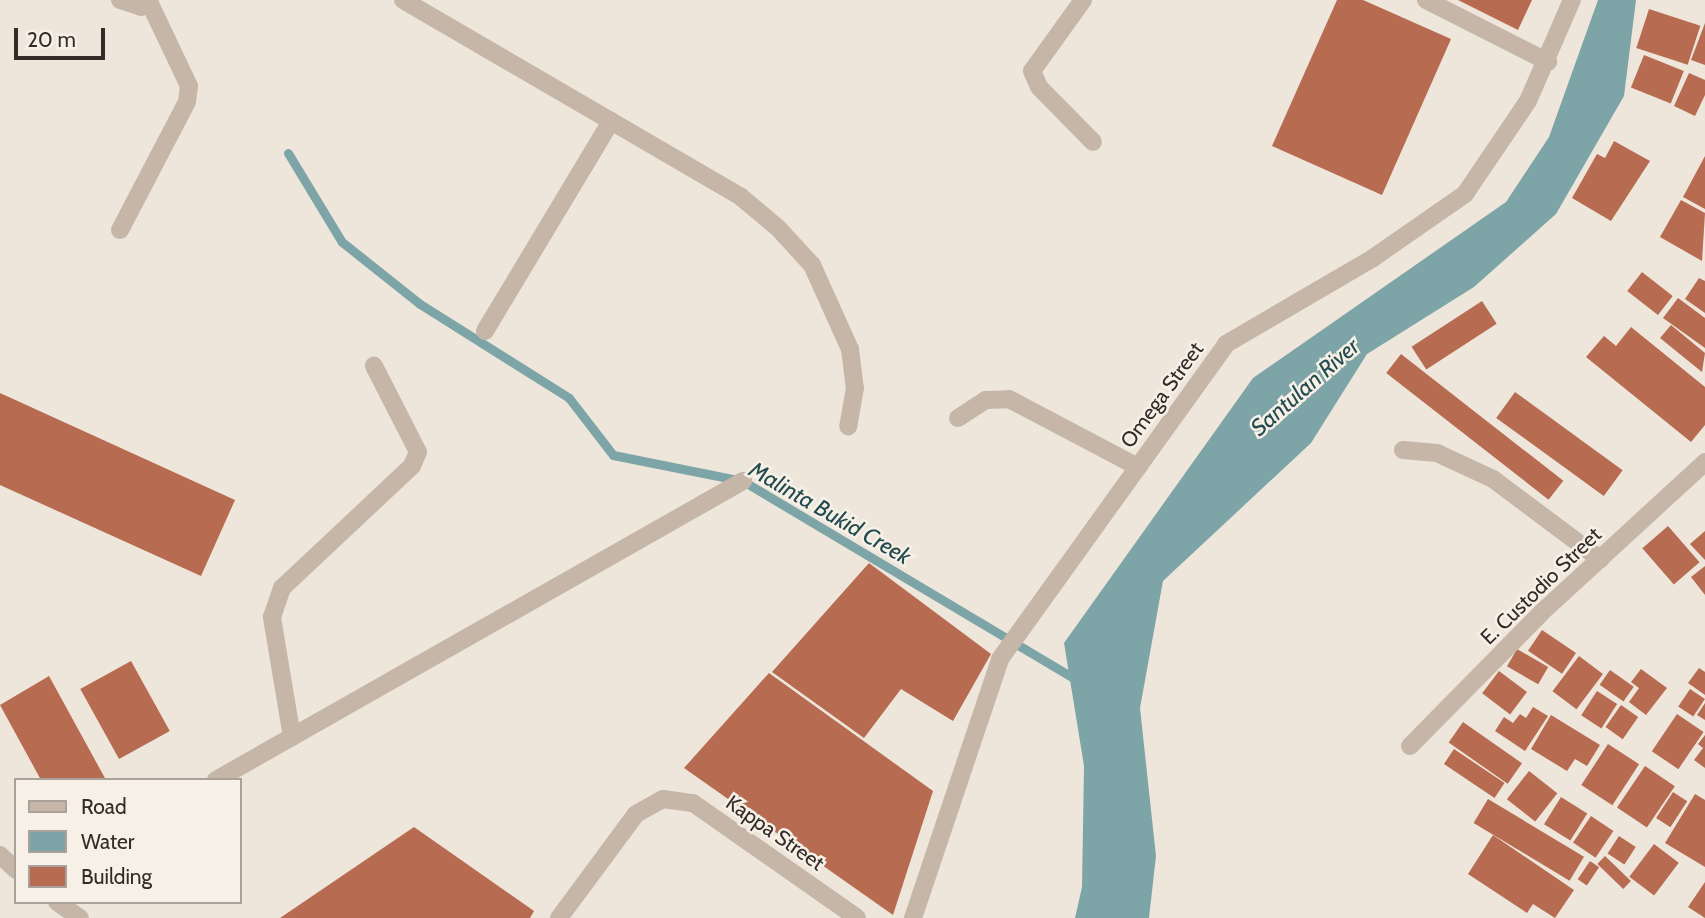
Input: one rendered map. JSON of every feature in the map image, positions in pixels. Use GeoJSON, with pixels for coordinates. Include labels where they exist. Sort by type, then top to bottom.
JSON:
{"type":"FeatureCollection","features":[{"type":"Feature","properties":{"kind":"street"},"geometry":{"type":"LineString","coordinates":[[120,0],[141,7],[152,2],[189,86],[187,102],[120,230]]}},
{"type":"Feature","properties":{"kind":"street"},"geometry":{"type":"LineString","coordinates":[[403,0],[741,197],[778,228],[812,265],[850,349],[855,388],[848,426]]}},
{"type":"Feature","properties":{"kind":"street"},"geometry":{"type":"LineString","coordinates":[[1083,0],[1032,71],[1040,87],[1093,142]]}},
{"type":"Feature","properties":{"kind":"street"},"geometry":{"type":"LineString","coordinates":[[1426,0],[1548,62]]}},
{"type":"Feature","properties":{"kind":"street","name":"Omega Street"},"geometry":{"type":"LineString","coordinates":[[913,918],[1000,659],[1226,344],[1373,258],[1465,194],[1528,101],[1548,62],[1572,0]]}},
{"type":"Feature","properties":{"kind":"street"},"geometry":{"type":"LineString","coordinates":[[485,331],[611,121]]}},
{"type":"Feature","properties":{"kind":"street"},"geometry":{"type":"LineString","coordinates":[[292,737],[272,617],[282,588],[412,466],[418,452],[374,366]]}},
{"type":"Feature","properties":{"kind":"street"},"geometry":{"type":"LineString","coordinates":[[958,418],[986,401],[1009,399],[1138,467]]}},
{"type":"Feature","properties":{"kind":"street"},"geometry":{"type":"LineString","coordinates":[[1403,450],[1437,453],[1493,478],[1600,559]]}},
{"type":"Feature","properties":{"kind":"street","name":"E. Custodio Street"},"geometry":{"type":"LineString","coordinates":[[1410,746],[1600,559],[1705,462]]}},
{"type":"Feature","properties":{"kind":"street"},"geometry":{"type":"LineString","coordinates":[[220,778],[743,481]]}},
{"type":"Feature","properties":{"kind":"street","name":"Kappa Street"},"geometry":{"type":"LineString","coordinates":[[559,918],[636,814],[663,799],[693,803],[857,918]]}},
{"type":"Feature","properties":{"kind":"street"},"geometry":{"type":"LineString","coordinates":[[0,855],[14,868]]}},
{"type":"Feature","properties":{"kind":"street"},"geometry":{"type":"LineString","coordinates":[[60,904],[80,918]]}},
{"type":"Feature","properties":{"kind":"water","name":"Santulan River"},"geometry":{"type":"Polygon","coordinates":[[[1598,0],[1636,0],[1624,96],[1556,214],[1474,287],[1367,354],[1311,443],[1163,581],[1140,708],[1156,856],[1149,918],[1075,918],[1082,887],[1084,766],[1064,643],[1253,378],[1506,202],[1549,137],[1598,0]]]}},
{"type":"Feature","properties":{"kind":"building"},"geometry":{"type":"Polygon","coordinates":[[[1337,0],[1363,0],[1451,39],[1382,195],[1272,146],[1337,0]]]}},
{"type":"Feature","properties":{"kind":"building"},"geometry":{"type":"Polygon","coordinates":[[[1458,0],[1532,0],[1518,30],[1458,0]]]}},
{"type":"Feature","properties":{"kind":"building"},"geometry":{"type":"Polygon","coordinates":[[[1649,9],[1700,26],[1688,65],[1636,48],[1649,9]]]}},
{"type":"Feature","properties":{"kind":"building"},"geometry":{"type":"Polygon","coordinates":[[[1705,23],[1705,65],[1691,60],[1705,23]]]}},
{"type":"Feature","properties":{"kind":"building"},"geometry":{"type":"Polygon","coordinates":[[[1644,55],[1684,71],[1671,104],[1631,87],[1644,55]]]}},
{"type":"Feature","properties":{"kind":"building"},"geometry":{"type":"Polygon","coordinates":[[[1689,73],[1705,80],[1705,95],[1695,116],[1674,106],[1689,73]]]}},
{"type":"Feature","properties":{"kind":"building"},"geometry":{"type":"Polygon","coordinates":[[[1614,141],[1650,161],[1611,221],[1572,198],[1597,154],[1605,158],[1614,141]]]}},
{"type":"Feature","properties":{"kind":"building"},"geometry":{"type":"Polygon","coordinates":[[[1705,156],[1705,209],[1683,197],[1705,156]]]}},
{"type":"Feature","properties":{"kind":"building"},"geometry":{"type":"Polygon","coordinates":[[[1681,200],[1705,213],[1702,261],[1660,237],[1681,200]]]}},
{"type":"Feature","properties":{"kind":"building"},"geometry":{"type":"Polygon","coordinates":[[[1642,272],[1673,296],[1658,315],[1627,291],[1642,272]]]}},
{"type":"Feature","properties":{"kind":"building"},"geometry":{"type":"Polygon","coordinates":[[[1699,278],[1705,281],[1705,313],[1685,299],[1699,278]]]}},
{"type":"Feature","properties":{"kind":"building"},"geometry":{"type":"Polygon","coordinates":[[[1678,298],[1705,318],[1705,348],[1663,318],[1678,298]]]}},
{"type":"Feature","properties":{"kind":"building"},"geometry":{"type":"Polygon","coordinates":[[[1482,301],[1497,324],[1426,369],[1412,347],[1482,301]]]}},
{"type":"Feature","properties":{"kind":"building"},"geometry":{"type":"Polygon","coordinates":[[[1671,325],[1705,353],[1702,372],[1660,338],[1671,325]]]}},
{"type":"Feature","properties":{"kind":"building"},"geometry":{"type":"Polygon","coordinates":[[[1631,327],[1705,387],[1705,425],[1691,442],[1586,357],[1604,336],[1616,346],[1631,327]]]}},
{"type":"Feature","properties":{"kind":"building"},"geometry":{"type":"Polygon","coordinates":[[[1401,354],[1563,481],[1549,500],[1386,373],[1401,354]]]}},
{"type":"Feature","properties":{"kind":"building"},"geometry":{"type":"Polygon","coordinates":[[[1515,392],[1623,470],[1604,496],[1496,418],[1515,392]]]}},
{"type":"Feature","properties":{"kind":"building"},"geometry":{"type":"Polygon","coordinates":[[[0,393],[235,500],[201,576],[0,485],[0,393]]]}},
{"type":"Feature","properties":{"kind":"building"},"geometry":{"type":"Polygon","coordinates":[[[1668,526],[1699,562],[1674,585],[1642,548],[1668,526]]]}},
{"type":"Feature","properties":{"kind":"building"},"geometry":{"type":"Polygon","coordinates":[[[1705,531],[1705,560],[1690,544],[1705,531]]]}},
{"type":"Feature","properties":{"kind":"building"},"geometry":{"type":"Polygon","coordinates":[[[869,563],[991,654],[953,721],[901,689],[864,738],[772,672],[869,563]]]}},
{"type":"Feature","properties":{"kind":"building"},"geometry":{"type":"Polygon","coordinates":[[[1705,566],[1705,595],[1691,577],[1705,566]]]}},
{"type":"Feature","properties":{"kind":"building"},"geometry":{"type":"Polygon","coordinates":[[[1542,630],[1576,653],[1562,674],[1528,651],[1542,630]]]}},
{"type":"Feature","properties":{"kind":"building"},"geometry":{"type":"Polygon","coordinates":[[[1517,649],[1548,667],[1538,684],[1507,666],[1517,649]]]}},
{"type":"Feature","properties":{"kind":"building"},"geometry":{"type":"Polygon","coordinates":[[[1579,656],[1603,674],[1576,709],[1553,691],[1579,656]]]}},
{"type":"Feature","properties":{"kind":"building"},"geometry":{"type":"Polygon","coordinates":[[[131,661],[170,731],[119,759],[80,689],[131,661]]]}},
{"type":"Feature","properties":{"kind":"building"},"geometry":{"type":"Polygon","coordinates":[[[1699,668],[1705,672],[1705,695],[1688,683],[1699,668]]]}},
{"type":"Feature","properties":{"kind":"building"},"geometry":{"type":"Polygon","coordinates":[[[1641,669],[1667,688],[1646,715],[1629,702],[1639,688],[1631,682],[1641,669]]]}},
{"type":"Feature","properties":{"kind":"building"},"geometry":{"type":"Polygon","coordinates":[[[1610,670],[1634,687],[1623,701],[1600,685],[1610,670]]]}},
{"type":"Feature","properties":{"kind":"building"},"geometry":{"type":"Polygon","coordinates":[[[1499,671],[1527,692],[1510,714],[1482,693],[1499,671]]]}},
{"type":"Feature","properties":{"kind":"building"},"geometry":{"type":"Polygon","coordinates":[[[769,673],[933,791],[893,915],[684,768],[769,673]]]}},
{"type":"Feature","properties":{"kind":"building"},"geometry":{"type":"Polygon","coordinates":[[[49,676],[105,778],[40,778],[0,705],[49,676]]]}},
{"type":"Feature","properties":{"kind":"building"},"geometry":{"type":"Polygon","coordinates":[[[1690,689],[1705,699],[1693,716],[1678,706],[1690,689]]]}},
{"type":"Feature","properties":{"kind":"building"},"geometry":{"type":"Polygon","coordinates":[[[1597,691],[1617,704],[1601,728],[1581,715],[1597,691]]]}},
{"type":"Feature","properties":{"kind":"building"},"geometry":{"type":"Polygon","coordinates":[[[1705,703],[1705,720],[1697,715],[1705,703]]]}},
{"type":"Feature","properties":{"kind":"building"},"geometry":{"type":"Polygon","coordinates":[[[1621,705],[1638,717],[1623,739],[1606,727],[1621,705]]]}},
{"type":"Feature","properties":{"kind":"building"},"geometry":{"type":"Polygon","coordinates":[[[1533,707],[1548,716],[1525,751],[1495,731],[1504,717],[1513,723],[1520,714],[1526,718],[1533,707]]]}},
{"type":"Feature","properties":{"kind":"building"},"geometry":{"type":"Polygon","coordinates":[[[1677,714],[1704,732],[1678,769],[1652,751],[1677,714]]]}},
{"type":"Feature","properties":{"kind":"building"},"geometry":{"type":"Polygon","coordinates":[[[1551,715],[1600,745],[1587,766],[1575,759],[1567,771],[1531,749],[1551,715]]]}},
{"type":"Feature","properties":{"kind":"building"},"geometry":{"type":"Polygon","coordinates":[[[1463,722],[1522,763],[1508,784],[1449,742],[1463,722]]]}},
{"type":"Feature","properties":{"kind":"building"},"geometry":{"type":"Polygon","coordinates":[[[1705,735],[1705,768],[1694,760],[1703,748],[1698,744],[1705,735]]]}},
{"type":"Feature","properties":{"kind":"building"},"geometry":{"type":"Polygon","coordinates":[[[1608,744],[1639,764],[1612,805],[1581,785],[1608,744]]]}},
{"type":"Feature","properties":{"kind":"building"},"geometry":{"type":"Polygon","coordinates":[[[1454,749],[1505,783],[1495,798],[1444,764],[1454,749]]]}},
{"type":"Feature","properties":{"kind":"building"},"geometry":{"type":"Polygon","coordinates":[[[1645,766],[1675,786],[1647,828],[1617,807],[1645,766]]]}},
{"type":"Feature","properties":{"kind":"building"},"geometry":{"type":"Polygon","coordinates":[[[1529,771],[1557,793],[1535,822],[1507,799],[1529,771]]]}},
{"type":"Feature","properties":{"kind":"building"},"geometry":{"type":"Polygon","coordinates":[[[1673,792],[1687,801],[1670,827],[1656,818],[1673,792]]]}},
{"type":"Feature","properties":{"kind":"building"},"geometry":{"type":"Polygon","coordinates":[[[1695,794],[1705,800],[1705,867],[1665,843],[1695,794]]]}},
{"type":"Feature","properties":{"kind":"building"},"geometry":{"type":"Polygon","coordinates":[[[1561,797],[1587,813],[1570,841],[1544,824],[1561,797]]]}},
{"type":"Feature","properties":{"kind":"building"},"geometry":{"type":"Polygon","coordinates":[[[1488,799],[1584,857],[1570,881],[1474,823],[1488,799]]]}},
{"type":"Feature","properties":{"kind":"building"},"geometry":{"type":"Polygon","coordinates":[[[1591,816],[1613,831],[1595,858],[1573,843],[1591,816]]]}},
{"type":"Feature","properties":{"kind":"building"},"geometry":{"type":"Polygon","coordinates":[[[414,827],[534,911],[530,918],[280,918],[414,827]]]}},
{"type":"Feature","properties":{"kind":"building"},"geometry":{"type":"Polygon","coordinates":[[[1493,835],[1574,890],[1555,918],[1533,904],[1527,913],[1468,874],[1493,835]]]}},
{"type":"Feature","properties":{"kind":"building"},"geometry":{"type":"Polygon","coordinates":[[[1619,836],[1636,847],[1624,865],[1608,854],[1619,836]]]}},
{"type":"Feature","properties":{"kind":"building"},"geometry":{"type":"Polygon","coordinates":[[[1654,844],[1679,863],[1654,895],[1629,877],[1654,844]]]}},
{"type":"Feature","properties":{"kind":"building"},"geometry":{"type":"Polygon","coordinates":[[[1605,856],[1631,881],[1623,889],[1597,864],[1605,856]]]}},
{"type":"Feature","properties":{"kind":"building"},"geometry":{"type":"Polygon","coordinates":[[[1590,861],[1599,867],[1587,885],[1578,879],[1590,861]]]}},
{"type":"Feature","properties":{"kind":"building"},"geometry":{"type":"Polygon","coordinates":[[[1705,882],[1705,918],[1688,907],[1705,882]]]}},
{"type":"Feature","properties":{"kind":"waterway","name":"Malinta Bukid Creek"},"geometry":{"type":"LineString","coordinates":[[288,153],[342,242],[420,304],[569,398],[613,455],[743,481],[1078,681]]}}]}
